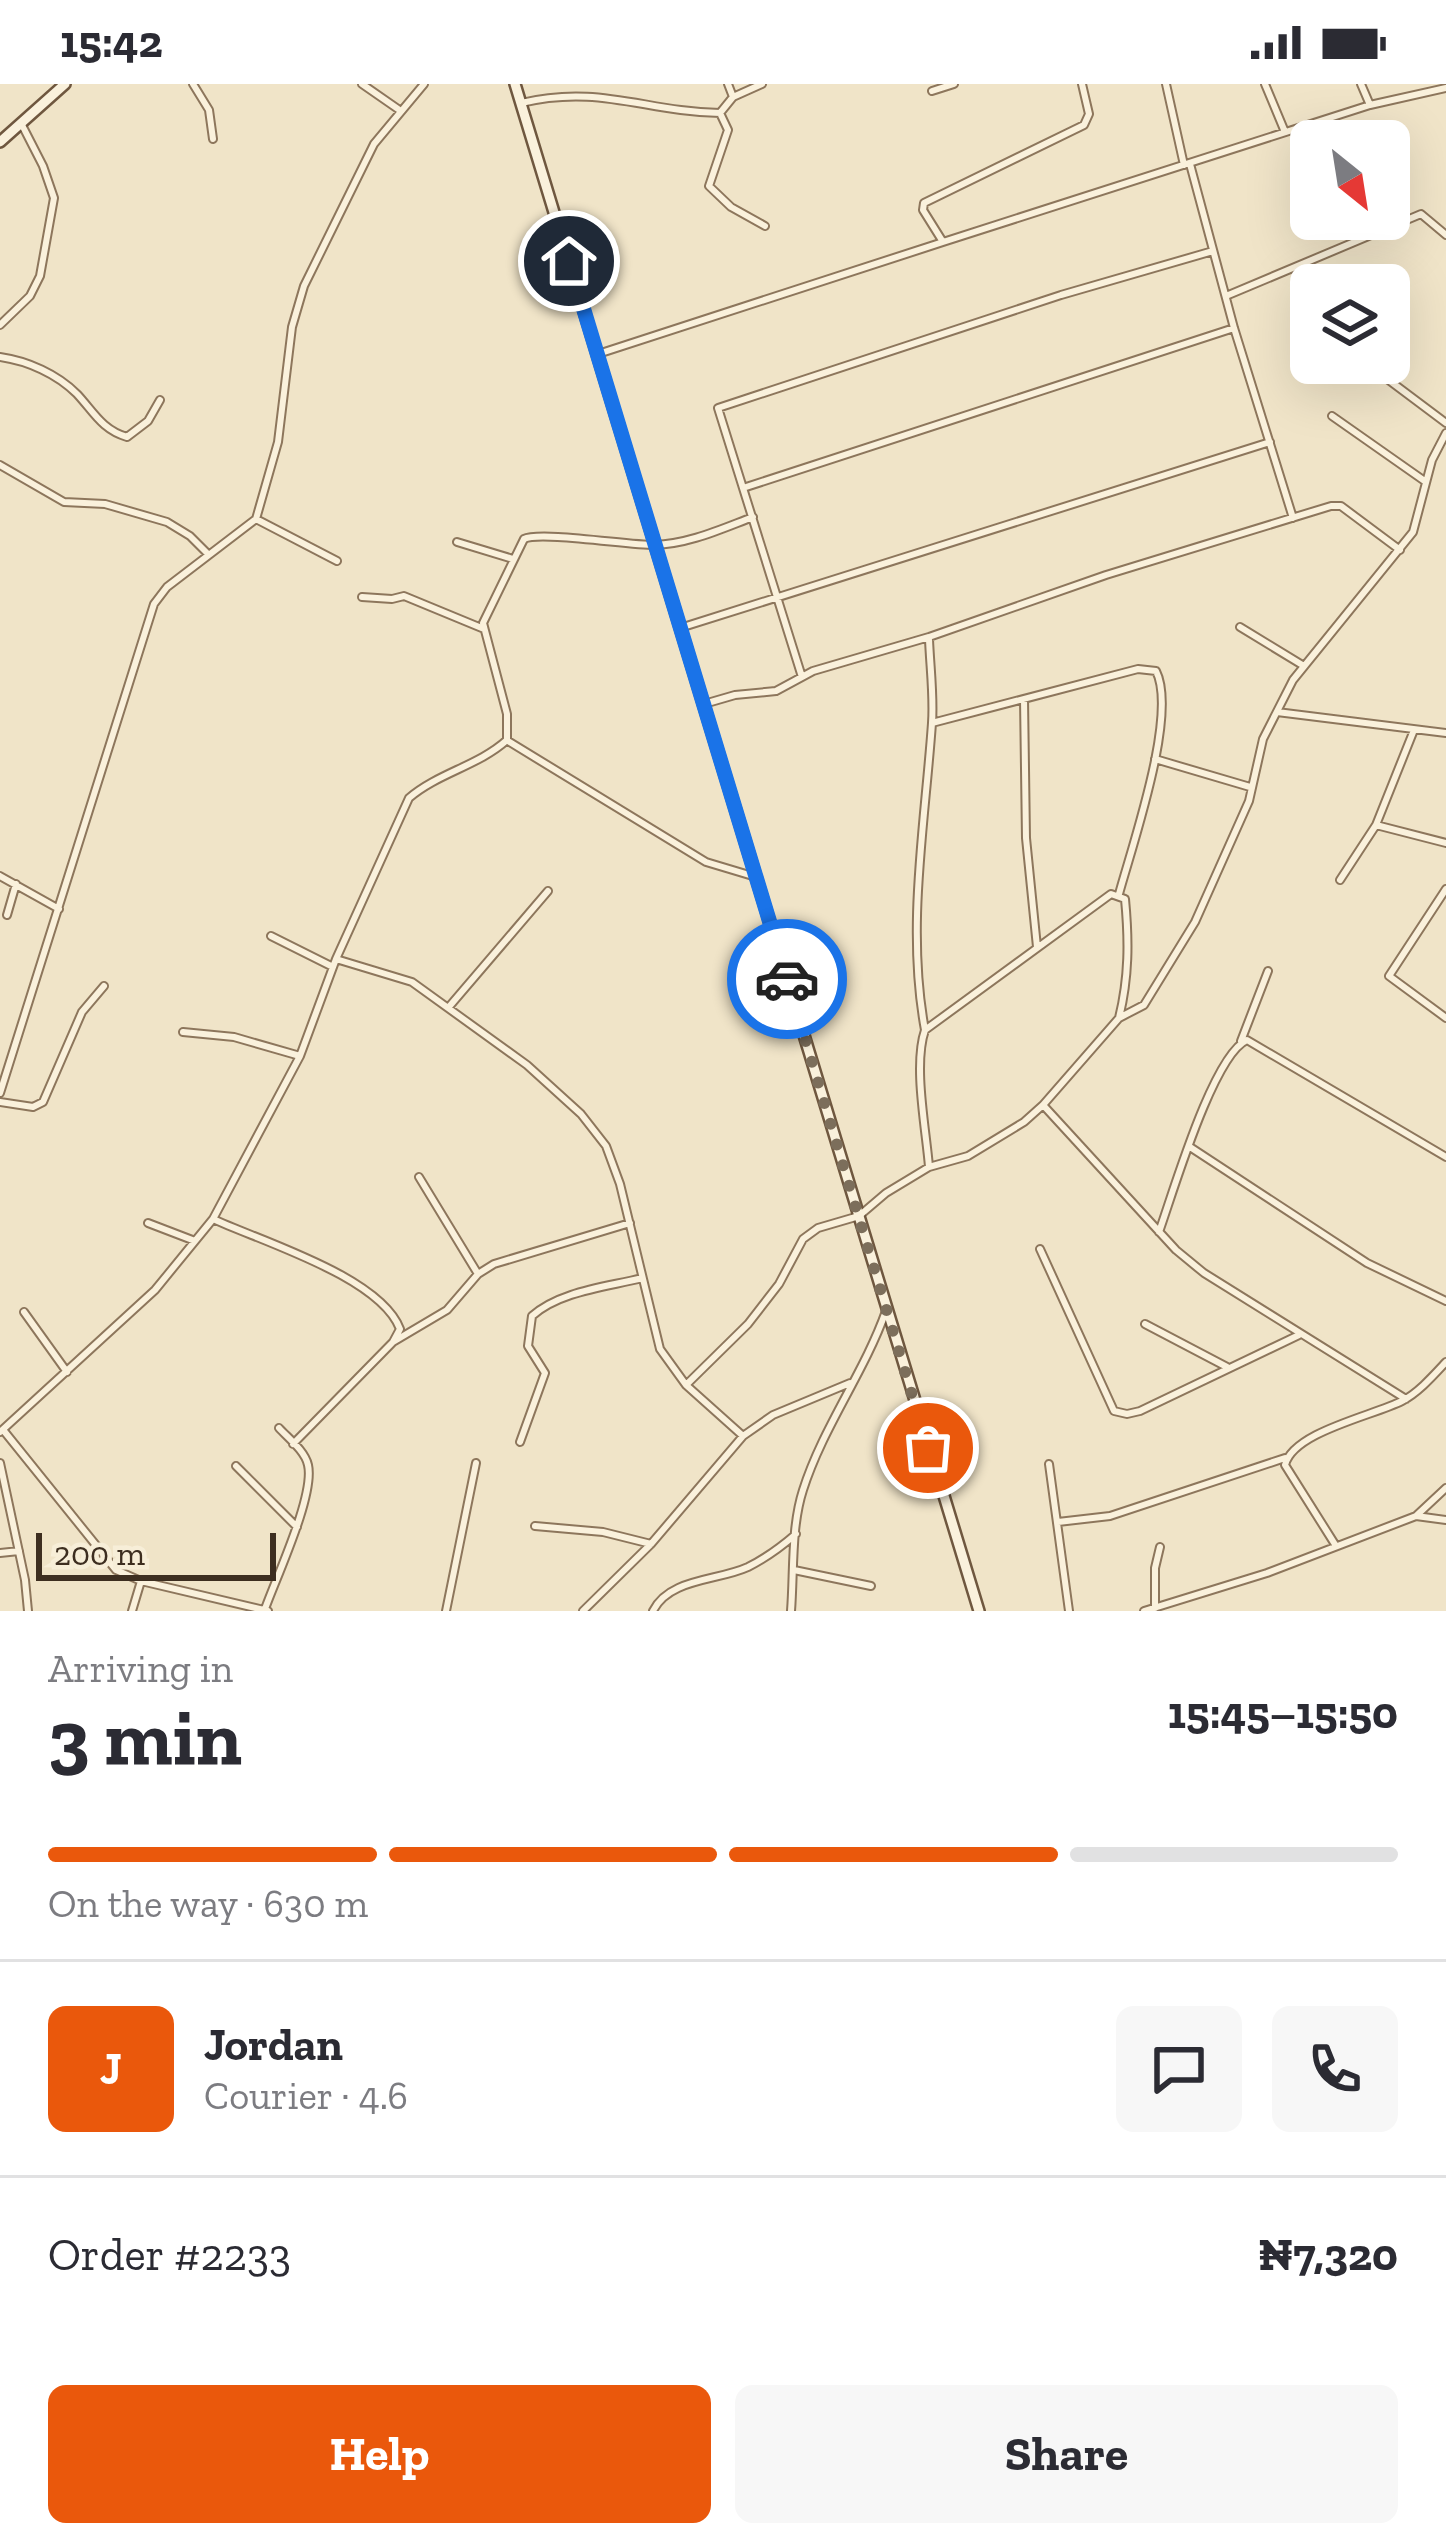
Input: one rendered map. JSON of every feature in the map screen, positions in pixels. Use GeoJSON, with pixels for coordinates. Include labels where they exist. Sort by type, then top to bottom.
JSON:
{"type":"FeatureCollection","features":[{"type":"Feature","properties":{"kind":"main road"},"geometry":{"type":"LineString","coordinates":[[0,142],[65,84]]}},
{"type":"Feature","properties":{"kind":"main road"},"geometry":{"type":"LineString","coordinates":[[515,84],[979,1611]]}},
{"type":"Feature","properties":{"kind":"street"},"geometry":{"type":"LineString","coordinates":[[193,84],[208,110],[213,140]]}},
{"type":"Feature","properties":{"kind":"street"},"geometry":{"type":"LineString","coordinates":[[362,84],[400,110]]}},
{"type":"Feature","properties":{"kind":"street"},"geometry":{"type":"LineString","coordinates":[[104,986],[82,1012],[43,1102],[33,1107],[0,1098],[154,604],[167,587],[256,519],[278,442],[298,301],[342,202],[382,130],[424,84]]}},
{"type":"Feature","properties":{"kind":"street"},"geometry":{"type":"LineString","coordinates":[[615,84],[617,96]]}},
{"type":"Feature","properties":{"kind":"street"},"geometry":{"type":"LineString","coordinates":[[728,84],[733,97]]}},
{"type":"Feature","properties":{"kind":"street"},"geometry":{"type":"LineString","coordinates":[[720,113],[733,97],[762,84]]}},
{"type":"Feature","properties":{"kind":"street"},"geometry":{"type":"LineString","coordinates":[[932,91],[954,84]]}},
{"type":"Feature","properties":{"kind":"street"},"geometry":{"type":"LineString","coordinates":[[943,242],[923,210],[924,203],[1084,125],[1089,114],[1082,84]]}},
{"type":"Feature","properties":{"kind":"street"},"geometry":{"type":"LineString","coordinates":[[1166,84],[1293,518]]}},
{"type":"Feature","properties":{"kind":"street"},"geometry":{"type":"LineString","coordinates":[[1265,84],[1285,132]]}},
{"type":"Feature","properties":{"kind":"street"},"geometry":{"type":"LineString","coordinates":[[1361,84],[1370,105]]}},
{"type":"Feature","properties":{"kind":"street"},"geometry":{"type":"LineString","coordinates":[[598,354],[1370,105],[1446,88]]}},
{"type":"Feature","properties":{"kind":"street"},"geometry":{"type":"LineString","coordinates":[[521,103],[567,93],[720,113]]}},
{"type":"Feature","properties":{"kind":"street"},"geometry":{"type":"LineString","coordinates":[[720,113],[728,130],[709,186],[731,207],[765,226]]}},
{"type":"Feature","properties":{"kind":"street"},"geometry":{"type":"LineString","coordinates":[[0,326],[30,296],[40,276],[53,198],[21,123]]}},
{"type":"Feature","properties":{"kind":"street"},"geometry":{"type":"LineString","coordinates":[[1226,296],[1420,214],[1446,235]]}},
{"type":"Feature","properties":{"kind":"street"},"geometry":{"type":"LineString","coordinates":[[802,677],[718,408],[1061,295],[1214,251]]}},
{"type":"Feature","properties":{"kind":"street"},"geometry":{"type":"LineString","coordinates":[[743,488],[1234,328]]}},
{"type":"Feature","properties":{"kind":"street"},"geometry":{"type":"LineString","coordinates":[[0,357],[38,367],[63,382],[112,433],[127,437],[148,421],[160,400]]}},
{"type":"Feature","properties":{"kind":"street"},"geometry":{"type":"LineString","coordinates":[[1394,384],[1446,423]]}},
{"type":"Feature","properties":{"kind":"street"},"geometry":{"type":"LineString","coordinates":[[1332,416],[1426,482]]}},
{"type":"Feature","properties":{"kind":"street"},"geometry":{"type":"LineString","coordinates":[[686,1384],[748,1324],[779,1284],[802,1239],[818,1228],[859,1216],[886,1193],[929,1168],[968,1156],[1024,1122],[1119,1018],[1144,1006],[1196,922],[1249,801],[1262,740],[1304,666],[1413,532],[1446,433]]}},
{"type":"Feature","properties":{"kind":"street"},"geometry":{"type":"LineString","coordinates":[[680,628],[1270,442]]}},
{"type":"Feature","properties":{"kind":"street"},"geometry":{"type":"LineString","coordinates":[[0,465],[64,502],[105,504],[167,522],[208,554]]}},
{"type":"Feature","properties":{"kind":"street"},"geometry":{"type":"LineString","coordinates":[[704,704],[776,691],[802,677],[1106,574],[1331,506],[1341,506],[1400,550]]}},
{"type":"Feature","properties":{"kind":"street"},"geometry":{"type":"LineString","coordinates":[[279,1428],[308,1463],[308,1473],[297,1527],[267,1610],[141,1581],[116,1570],[2,1431],[155,1290],[213,1219],[300,1056],[334,963],[409,798],[423,786],[496,751],[507,740],[508,714],[483,623],[524,539],[534,534],[584,542],[654,544],[704,536],[753,517]]}},
{"type":"Feature","properties":{"kind":"street"},"geometry":{"type":"LineString","coordinates":[[256,519],[337,561]]}},
{"type":"Feature","properties":{"kind":"street"},"geometry":{"type":"LineString","coordinates":[[457,542],[513,559]]}},
{"type":"Feature","properties":{"kind":"street"},"geometry":{"type":"LineString","coordinates":[[362,596],[404,596],[484,629]]}},
{"type":"Feature","properties":{"kind":"street"},"geometry":{"type":"LineString","coordinates":[[1240,627],[1304,666]]}},
{"type":"Feature","properties":{"kind":"street"},"geometry":{"type":"LineString","coordinates":[[929,637],[932,723],[918,886],[929,1168]]}},
{"type":"Feature","properties":{"kind":"street"},"geometry":{"type":"LineString","coordinates":[[932,723],[1138,669],[1156,671],[1162,682],[1155,759],[1119,895]]}},
{"type":"Feature","properties":{"kind":"street"},"geometry":{"type":"LineString","coordinates":[[1024,699],[1026,838],[1037,947]]}},
{"type":"Feature","properties":{"kind":"street"},"geometry":{"type":"LineString","coordinates":[[1277,712],[1446,733]]}},
{"type":"Feature","properties":{"kind":"street"},"geometry":{"type":"LineString","coordinates":[[1340,880],[1376,825],[1414,730]]}},
{"type":"Feature","properties":{"kind":"street"},"geometry":{"type":"LineString","coordinates":[[507,740],[706,862],[756,877]]}},
{"type":"Feature","properties":{"kind":"street"},"geometry":{"type":"LineString","coordinates":[[1155,759],[1251,787]]}},
{"type":"Feature","properties":{"kind":"street"},"geometry":{"type":"LineString","coordinates":[[1376,825],[1446,843]]}},
{"type":"Feature","properties":{"kind":"street"},"geometry":{"type":"LineString","coordinates":[[0,876],[59,909]]}},
{"type":"Feature","properties":{"kind":"street"},"geometry":{"type":"LineString","coordinates":[[7,915],[16,884]]}},
{"type":"Feature","properties":{"kind":"street"},"geometry":{"type":"LineString","coordinates":[[1446,889],[1389,976],[1446,1018]]}},
{"type":"Feature","properties":{"kind":"street"},"geometry":{"type":"LineString","coordinates":[[448,1008],[548,891]]}},
{"type":"Feature","properties":{"kind":"street"},"geometry":{"type":"LineString","coordinates":[[925,1030],[1111,894],[1125,899],[1129,970],[1119,1018]]}},
{"type":"Feature","properties":{"kind":"street"},"geometry":{"type":"LineString","coordinates":[[271,936],[334,963],[399,976],[527,1065],[581,1114],[605,1146],[630,1223],[660,1349],[686,1384],[743,1436]]}},
{"type":"Feature","properties":{"kind":"street"},"geometry":{"type":"LineString","coordinates":[[1159,1232],[1214,1082],[1241,1042],[1268,971]]}},
{"type":"Feature","properties":{"kind":"street"},"geometry":{"type":"LineString","coordinates":[[183,1032],[234,1036],[300,1056]]}},
{"type":"Feature","properties":{"kind":"street"},"geometry":{"type":"LineString","coordinates":[[1241,1042],[1247,1040],[1446,1157]]}},
{"type":"Feature","properties":{"kind":"street"},"geometry":{"type":"LineString","coordinates":[[1043,1105],[1159,1232],[1204,1273],[1406,1399]]}},
{"type":"Feature","properties":{"kind":"street"},"geometry":{"type":"LineString","coordinates":[[1190,1148],[1366,1263],[1446,1300]]}},
{"type":"Feature","properties":{"kind":"street"},"geometry":{"type":"LineString","coordinates":[[419,1177],[478,1274]]}},
{"type":"Feature","properties":{"kind":"street"},"geometry":{"type":"LineString","coordinates":[[213,1219],[369,1289],[400,1329],[393,1342]]}},
{"type":"Feature","properties":{"kind":"street"},"geometry":{"type":"LineString","coordinates":[[148,1223],[195,1241]]}},
{"type":"Feature","properties":{"kind":"street"},"geometry":{"type":"LineString","coordinates":[[293,1444],[393,1342],[447,1310],[478,1274],[494,1264],[630,1223]]}},
{"type":"Feature","properties":{"kind":"street"},"geometry":{"type":"LineString","coordinates":[[1040,1249],[1114,1411],[1140,1411],[1301,1334]]}},
{"type":"Feature","properties":{"kind":"street"},"geometry":{"type":"LineString","coordinates":[[520,1442],[544,1373],[528,1346],[532,1316],[541,1307],[579,1293],[642,1279]]}},
{"type":"Feature","properties":{"kind":"street"},"geometry":{"type":"LineString","coordinates":[[791,1611],[803,1486],[850,1383],[875,1342],[887,1308]]}},
{"type":"Feature","properties":{"kind":"street"},"geometry":{"type":"LineString","coordinates":[[24,1312],[67,1372]]}},
{"type":"Feature","properties":{"kind":"street"},"geometry":{"type":"LineString","coordinates":[[1145,1324],[1229,1369]]}},
{"type":"Feature","properties":{"kind":"street"},"geometry":{"type":"LineString","coordinates":[[1058,1522],[1110,1516],[1285,1458],[1325,1431],[1406,1399],[1446,1362]]}},
{"type":"Feature","properties":{"kind":"street"},"geometry":{"type":"LineString","coordinates":[[583,1611],[651,1544],[743,1436],[773,1415],[850,1383]]}},
{"type":"Feature","properties":{"kind":"street"},"geometry":{"type":"LineString","coordinates":[[1285,1458],[1336,1546]]}},
{"type":"Feature","properties":{"kind":"street"},"geometry":{"type":"LineString","coordinates":[[0,1463],[28,1611]]}},
{"type":"Feature","properties":{"kind":"street"},"geometry":{"type":"LineString","coordinates":[[446,1611],[476,1463]]}},
{"type":"Feature","properties":{"kind":"street"},"geometry":{"type":"LineString","coordinates":[[1049,1464],[1069,1611]]}},
{"type":"Feature","properties":{"kind":"street"},"geometry":{"type":"LineString","coordinates":[[236,1466],[297,1527]]}},
{"type":"Feature","properties":{"kind":"street"},"geometry":{"type":"LineString","coordinates":[[1144,1611],[1267,1573],[1416,1516],[1446,1488]]}},
{"type":"Feature","properties":{"kind":"street"},"geometry":{"type":"LineString","coordinates":[[1416,1516],[1446,1520]]}},
{"type":"Feature","properties":{"kind":"street"},"geometry":{"type":"LineString","coordinates":[[536,1526],[603,1532],[651,1544]]}},
{"type":"Feature","properties":{"kind":"street"},"geometry":{"type":"LineString","coordinates":[[653,1611],[658,1601],[673,1592],[743,1569],[796,1534]]}},
{"type":"Feature","properties":{"kind":"street"},"geometry":{"type":"LineString","coordinates":[[1155,1608],[1160,1547]]}},
{"type":"Feature","properties":{"kind":"street"},"geometry":{"type":"LineString","coordinates":[[0,1553],[19,1551]]}},
{"type":"Feature","properties":{"kind":"street"},"geometry":{"type":"LineString","coordinates":[[794,1570],[871,1586]]}},
{"type":"Feature","properties":{"kind":"street"},"geometry":{"type":"LineString","coordinates":[[132,1611],[141,1581]]}},
{"type":"Feature","properties":{"kind":"way so far"},"geometry":{"type":"LineString","coordinates":[[787,979],[928,1448]]}},
{"type":"Feature","properties":{"kind":"route"},"geometry":{"type":"LineString","coordinates":[[569,261],[787,979]]}}]}
